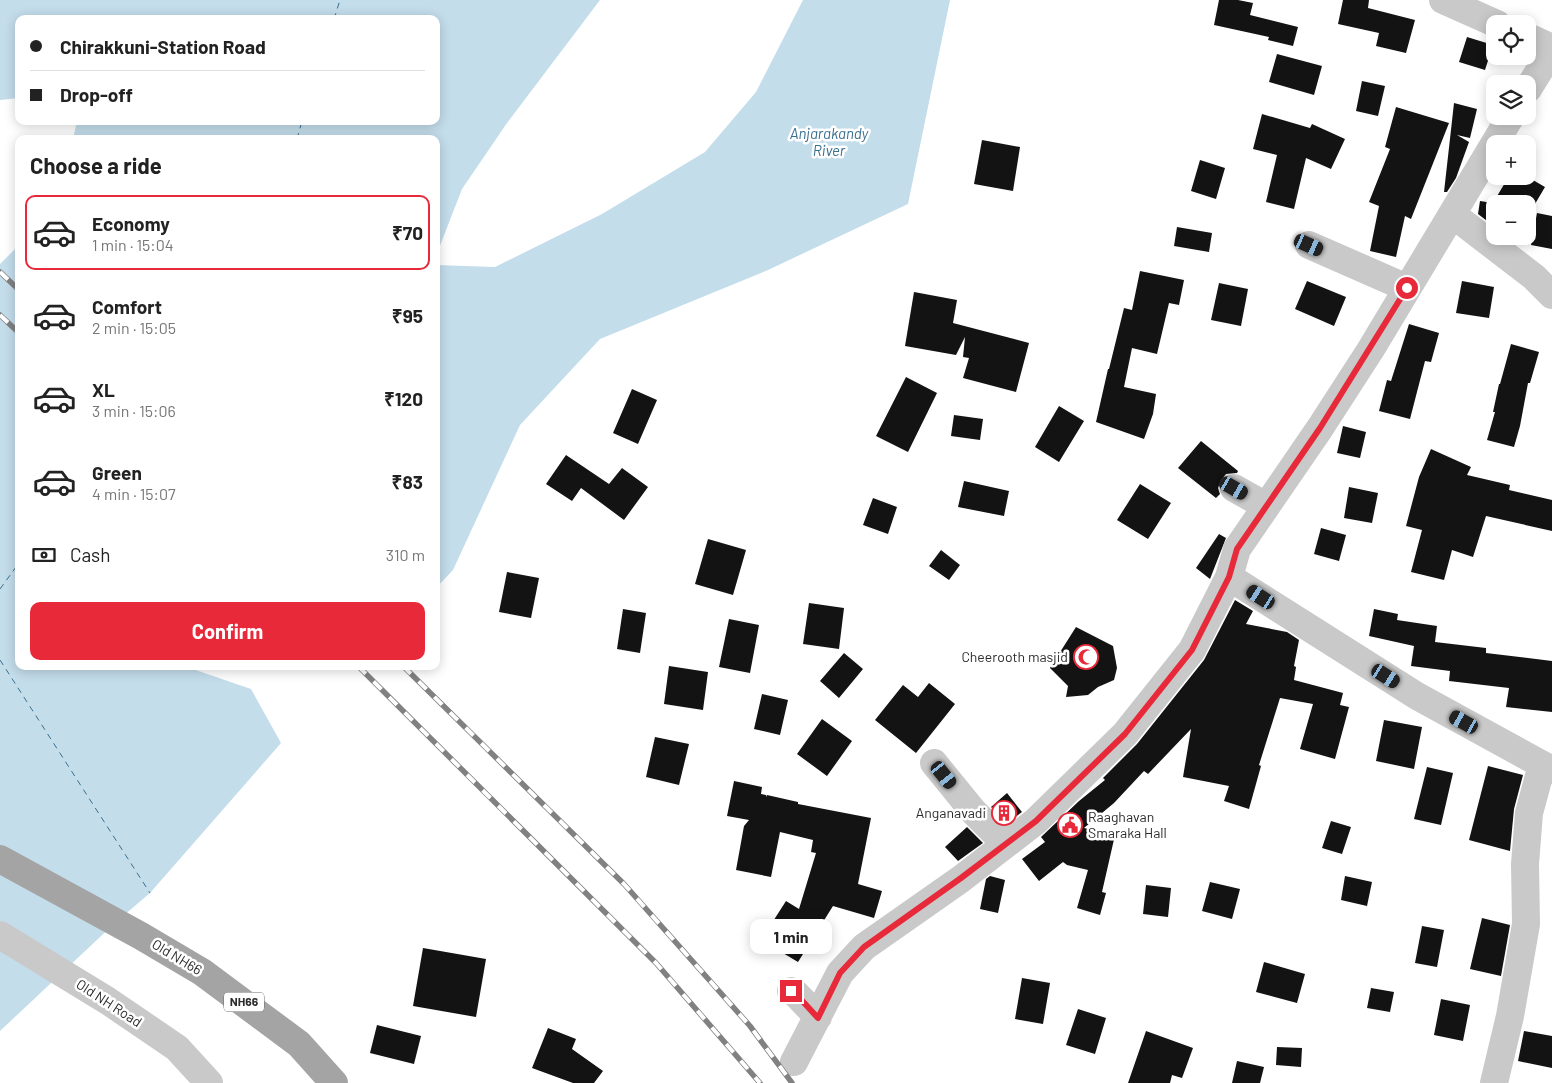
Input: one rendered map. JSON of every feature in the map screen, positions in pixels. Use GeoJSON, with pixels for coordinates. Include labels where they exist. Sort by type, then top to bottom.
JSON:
{"type":"FeatureCollection","features":[{"type":"Feature","properties":{"kind":"main road","name":"Old NH66"},"geometry":{"type":"LineString","coordinates":[[0,859],[141,936],[202,972],[299,1044],[334,1083]]}},
{"type":"Feature","properties":{"kind":"street"},"geometry":{"type":"LineString","coordinates":[[1443,0],[1486,19]]}},
{"type":"Feature","properties":{"kind":"street"},"geometry":{"type":"LineString","coordinates":[[1536,41],[1552,49],[1536,76]]}},
{"type":"Feature","properties":{"kind":"street"},"geometry":{"type":"LineString","coordinates":[[794,1062],[840,973],[864,947],[961,878],[1036,821],[1125,734],[1192,650],[1229,577],[1237,549],[1325,420],[1452,214],[1471,168],[1504,125]]}},
{"type":"Feature","properties":{"kind":"street"},"geometry":{"type":"LineString","coordinates":[[1452,214],[1534,277],[1552,296]]}},
{"type":"Feature","properties":{"kind":"street"},"geometry":{"type":"LineString","coordinates":[[1309,245],[1407,288]]}},
{"type":"Feature","properties":{"kind":"street"},"geometry":{"type":"LineString","coordinates":[[1234,488],[1266,506]]}},
{"type":"Feature","properties":{"kind":"street"},"geometry":{"type":"LineString","coordinates":[[1229,577],[1417,696],[1547,768]]}},
{"type":"Feature","properties":{"kind":"street"},"geometry":{"type":"LineString","coordinates":[[934,763],[973,811],[1001,839],[1014,838]]}},
{"type":"Feature","properties":{"kind":"street"},"geometry":{"type":"LineString","coordinates":[[1494,1083],[1510,1016],[1526,924],[1525,864],[1529,813],[1539,771],[1547,768]]}},
{"type":"Feature","properties":{"kind":"street","name":"Old NH Road"},"geometry":{"type":"LineString","coordinates":[[0,935],[108,1001],[177,1048],[209,1083]]}},
{"type":"Feature","properties":{"kind":"street"},"geometry":{"type":"LineString","coordinates":[[791,991],[818,1018]]}},
{"type":"Feature","properties":{"kind":"water"},"geometry":{"type":"Polygon","coordinates":[[[0,0],[600,0],[507,123],[462,189],[440,246],[440,135],[74,135],[76,125],[440,125],[440,15],[15,15],[15,98],[0,100],[0,0]]]}},
{"type":"Feature","properties":{"kind":"water","name":"Anjarakandy River"},"geometry":{"type":"Polygon","coordinates":[[[803,0],[950,0],[908,204],[768,270],[600,339],[520,425],[453,570],[440,584],[440,265],[495,267],[602,214],[705,152],[756,92],[803,0]]]}},
{"type":"Feature","properties":{"kind":"water"},"geometry":{"type":"Polygon","coordinates":[[[15,249],[15,670],[196,670],[251,689],[281,743],[150,893],[116,922],[0,1031],[0,264],[15,249]]]}},
{"type":"Feature","properties":{"kind":"building"},"geometry":{"type":"Polygon","coordinates":[[[1219,0],[1238,0],[1253,3],[1250,15],[1298,27],[1293,46],[1268,40],[1269,37],[1214,25],[1219,0]]]}},
{"type":"Feature","properties":{"kind":"building"},"geometry":{"type":"Polygon","coordinates":[[[1343,0],[1369,0],[1368,8],[1415,20],[1406,53],[1376,46],[1379,33],[1338,24],[1343,0]]]}},
{"type":"Feature","properties":{"kind":"building"},"geometry":{"type":"Polygon","coordinates":[[[1467,37],[1486,43],[1485,70],[1459,62],[1467,37]]]}},
{"type":"Feature","properties":{"kind":"building"},"geometry":{"type":"Polygon","coordinates":[[[1277,54],[1322,66],[1314,95],[1269,82],[1277,54]]]}},
{"type":"Feature","properties":{"kind":"building"},"geometry":{"type":"Polygon","coordinates":[[[1362,81],[1385,86],[1378,116],[1356,111],[1362,81]]]}},
{"type":"Feature","properties":{"kind":"building"},"geometry":{"type":"Polygon","coordinates":[[[1454,103],[1477,109],[1470,138],[1457,135],[1469,142],[1456,178],[1447,192],[1444,192],[1454,103]]]}},
{"type":"Feature","properties":{"kind":"building"},"geometry":{"type":"Polygon","coordinates":[[[1396,107],[1449,123],[1411,219],[1405,216],[1396,257],[1370,251],[1379,206],[1369,202],[1390,149],[1385,147],[1396,107]]]}},
{"type":"Feature","properties":{"kind":"building"},"geometry":{"type":"Polygon","coordinates":[[[1262,114],[1310,128],[1312,124],[1345,139],[1331,169],[1306,158],[1294,209],[1266,202],[1277,155],[1253,149],[1262,114]]]}},
{"type":"Feature","properties":{"kind":"building"},"geometry":{"type":"Polygon","coordinates":[[[982,140],[1020,147],[1013,191],[974,184],[982,140]]]}},
{"type":"Feature","properties":{"kind":"building"},"geometry":{"type":"Polygon","coordinates":[[[1200,160],[1225,168],[1216,199],[1191,191],[1200,160]]]}},
{"type":"Feature","properties":{"kind":"building"},"geometry":{"type":"Polygon","coordinates":[[[1536,182],[1545,187],[1536,202],[1536,195],[1498,195],[1504,185],[1536,185],[1536,182]]]}},
{"type":"Feature","properties":{"kind":"building"},"geometry":{"type":"Polygon","coordinates":[[[1480,201],[1486,202],[1486,220],[1478,214],[1480,201]]]}},
{"type":"Feature","properties":{"kind":"building"},"geometry":{"type":"Polygon","coordinates":[[[1537,213],[1552,216],[1552,249],[1531,245],[1536,245],[1537,213]]]}},
{"type":"Feature","properties":{"kind":"building"},"geometry":{"type":"Polygon","coordinates":[[[1177,227],[1212,233],[1209,252],[1174,246],[1177,227]]]}},
{"type":"Feature","properties":{"kind":"building"},"geometry":{"type":"Polygon","coordinates":[[[1140,271],[1184,280],[1179,305],[1169,303],[1157,354],[1132,348],[1124,387],[1156,394],[1153,414],[1144,439],[1096,422],[1124,308],[1132,310],[1140,271]]]}},
{"type":"Feature","properties":{"kind":"building"},"geometry":{"type":"Polygon","coordinates":[[[1307,281],[1346,297],[1334,326],[1295,309],[1307,281]]]}},
{"type":"Feature","properties":{"kind":"building"},"geometry":{"type":"Polygon","coordinates":[[[1462,281],[1494,287],[1489,318],[1456,313],[1462,281]]]}},
{"type":"Feature","properties":{"kind":"building"},"geometry":{"type":"Polygon","coordinates":[[[1219,283],[1248,289],[1241,326],[1211,320],[1219,283]]]}},
{"type":"Feature","properties":{"kind":"building"},"geometry":{"type":"Polygon","coordinates":[[[914,292],[957,300],[953,323],[1029,343],[1016,392],[963,378],[969,358],[963,357],[965,337],[956,355],[905,346],[914,292]]]}},
{"type":"Feature","properties":{"kind":"building"},"geometry":{"type":"Polygon","coordinates":[[[1409,324],[1439,333],[1431,362],[1425,361],[1410,419],[1379,411],[1387,380],[1391,381],[1409,324]]]}},
{"type":"Feature","properties":{"kind":"building"},"geometry":{"type":"Polygon","coordinates":[[[1511,344],[1539,352],[1530,383],[1528,383],[1514,447],[1487,440],[1495,412],[1493,412],[1499,384],[1511,344]]]}},
{"type":"Feature","properties":{"kind":"building"},"geometry":{"type":"Polygon","coordinates":[[[906,377],[937,393],[908,452],[876,436],[906,377]]]}},
{"type":"Feature","properties":{"kind":"building"},"geometry":{"type":"Polygon","coordinates":[[[632,389],[657,400],[638,444],[613,433],[632,389]]]}},
{"type":"Feature","properties":{"kind":"building"},"geometry":{"type":"Polygon","coordinates":[[[1059,406],[1084,421],[1059,462],[1035,447],[1059,406]]]}},
{"type":"Feature","properties":{"kind":"building"},"geometry":{"type":"Polygon","coordinates":[[[954,415],[983,419],[980,440],[951,436],[954,415]]]}},
{"type":"Feature","properties":{"kind":"building"},"geometry":{"type":"Polygon","coordinates":[[[1343,426],[1366,432],[1360,458],[1337,453],[1343,426]]]}},
{"type":"Feature","properties":{"kind":"building"},"geometry":{"type":"Polygon","coordinates":[[[1201,441],[1238,471],[1237,473],[1226,474],[1221,480],[1218,488],[1220,494],[1216,498],[1178,468],[1201,441]]]}},
{"type":"Feature","properties":{"kind":"building"},"geometry":{"type":"Polygon","coordinates":[[[1431,449],[1471,467],[1467,475],[1510,485],[1509,490],[1552,500],[1552,531],[1486,516],[1473,557],[1452,550],[1444,580],[1411,572],[1422,530],[1406,526],[1419,477],[1431,449]]]}},
{"type":"Feature","properties":{"kind":"building"},"geometry":{"type":"Polygon","coordinates":[[[566,455],[609,484],[622,468],[648,487],[624,520],[581,488],[572,501],[546,484],[566,455]]]}},
{"type":"Feature","properties":{"kind":"building"},"geometry":{"type":"Polygon","coordinates":[[[964,481],[1009,491],[1004,516],[958,507],[964,481]]]}},
{"type":"Feature","properties":{"kind":"building"},"geometry":{"type":"Polygon","coordinates":[[[1140,484],[1171,503],[1148,539],[1117,520],[1140,484]]]}},
{"type":"Feature","properties":{"kind":"building"},"geometry":{"type":"Polygon","coordinates":[[[1349,487],[1378,493],[1372,523],[1344,518],[1349,487]]]}},
{"type":"Feature","properties":{"kind":"building"},"geometry":{"type":"Polygon","coordinates":[[[873,498],[897,507],[888,534],[863,525],[873,498]]]}},
{"type":"Feature","properties":{"kind":"building"},"geometry":{"type":"Polygon","coordinates":[[[1321,528],[1346,535],[1339,561],[1314,554],[1321,528]]]}},
{"type":"Feature","properties":{"kind":"building"},"geometry":{"type":"Polygon","coordinates":[[[1219,534],[1226,538],[1210,579],[1196,568],[1219,534]]]}},
{"type":"Feature","properties":{"kind":"building"},"geometry":{"type":"Polygon","coordinates":[[[708,539],[746,550],[733,595],[695,584],[708,539]]]}},
{"type":"Feature","properties":{"kind":"building"},"geometry":{"type":"Polygon","coordinates":[[[941,550],[960,565],[949,580],[929,566],[941,550]]]}},
{"type":"Feature","properties":{"kind":"building"},"geometry":{"type":"Polygon","coordinates":[[[507,572],[539,578],[531,618],[499,612],[507,572]]]}},
{"type":"Feature","properties":{"kind":"building"},"geometry":{"type":"Polygon","coordinates":[[[1235,600],[1253,611],[1246,624],[1287,632],[1299,640],[1294,666],[1296,667],[1294,680],[1343,693],[1340,705],[1349,707],[1335,759],[1300,749],[1313,704],[1280,698],[1259,765],[1261,766],[1249,809],[1224,801],[1229,786],[1183,777],[1191,729],[1148,774],[1144,771],[1114,803],[1084,828],[1115,835],[1102,892],[1106,893],[1100,915],[1077,908],[1088,870],[1067,865],[1063,862],[1039,881],[1022,859],[1045,842],[1041,837],[1079,801],[1105,780],[1103,778],[1137,744],[1204,660],[1235,600]]]}},
{"type":"Feature","properties":{"kind":"building"},"geometry":{"type":"Polygon","coordinates":[[[809,603],[844,608],[839,649],[803,644],[809,603]]]}},
{"type":"Feature","properties":{"kind":"building"},"geometry":{"type":"Polygon","coordinates":[[[623,609],[646,613],[640,653],[617,649],[623,609]]]}},
{"type":"Feature","properties":{"kind":"building"},"geometry":{"type":"Polygon","coordinates":[[[1374,609],[1398,614],[1397,620],[1437,626],[1435,642],[1486,648],[1486,653],[1552,661],[1552,712],[1506,707],[1509,688],[1449,681],[1450,671],[1411,666],[1414,646],[1369,636],[1374,609]]]}},
{"type":"Feature","properties":{"kind":"building"},"geometry":{"type":"Polygon","coordinates":[[[729,619],[759,625],[750,673],[719,667],[729,619]]]}},
{"type":"Feature","properties":{"kind":"building","name":"Cheerooth masjid"},"geometry":{"type":"Polygon","coordinates":[[[1076,627],[1113,646],[1117,668],[1114,680],[1098,687],[1088,695],[1066,697],[1068,686],[1050,668],[1076,627]]]}},
{"type":"Feature","properties":{"kind":"building"},"geometry":{"type":"Polygon","coordinates":[[[844,653],[863,669],[839,698],[820,681],[844,653]]]}},
{"type":"Feature","properties":{"kind":"building"},"geometry":{"type":"Polygon","coordinates":[[[669,666],[708,672],[703,710],[664,704],[669,666]]]}},
{"type":"Feature","properties":{"kind":"building"},"geometry":{"type":"Polygon","coordinates":[[[929,683],[955,704],[916,753],[875,720],[903,685],[918,697],[929,683]]]}},
{"type":"Feature","properties":{"kind":"building"},"geometry":{"type":"Polygon","coordinates":[[[762,694],[788,700],[780,735],[754,729],[762,694]]]}},
{"type":"Feature","properties":{"kind":"building"},"geometry":{"type":"Polygon","coordinates":[[[822,719],[852,741],[827,776],[797,754],[822,719]]]}},
{"type":"Feature","properties":{"kind":"building"},"geometry":{"type":"Polygon","coordinates":[[[1384,720],[1422,727],[1414,769],[1376,761],[1384,720]]]}},
{"type":"Feature","properties":{"kind":"building"},"geometry":{"type":"Polygon","coordinates":[[[655,737],[689,744],[679,785],[646,777],[655,737]]]}},
{"type":"Feature","properties":{"kind":"building"},"geometry":{"type":"Polygon","coordinates":[[[1488,766],[1523,775],[1514,809],[1510,851],[1469,840],[1488,766]]]}},
{"type":"Feature","properties":{"kind":"building"},"geometry":{"type":"Polygon","coordinates":[[[1427,767],[1453,773],[1441,825],[1414,819],[1427,767]]]}},
{"type":"Feature","properties":{"kind":"building"},"geometry":{"type":"Polygon","coordinates":[[[734,781],[762,787],[761,794],[766,795],[766,797],[767,795],[798,802],[798,804],[871,818],[858,884],[882,891],[874,918],[833,906],[798,962],[761,940],[786,901],[799,909],[816,853],[811,852],[813,840],[780,832],[771,877],[736,870],[744,826],[749,820],[727,816],[734,781]]]}},
{"type":"Feature","properties":{"kind":"building"},"geometry":{"type":"Polygon","coordinates":[[[1007,793],[1022,812],[1007,823],[991,807],[1007,793]]]}},
{"type":"Feature","properties":{"kind":"building"},"geometry":{"type":"Polygon","coordinates":[[[1331,821],[1351,827],[1342,854],[1322,848],[1331,821]]]}},
{"type":"Feature","properties":{"kind":"building"},"geometry":{"type":"Polygon","coordinates":[[[967,827],[983,843],[958,861],[945,847],[967,827]]]}},
{"type":"Feature","properties":{"kind":"building"},"geometry":{"type":"Polygon","coordinates":[[[990,876],[1005,880],[998,913],[980,909],[986,879],[990,876]]]}},
{"type":"Feature","properties":{"kind":"building"},"geometry":{"type":"Polygon","coordinates":[[[1345,876],[1372,882],[1367,906],[1341,900],[1345,876]]]}},
{"type":"Feature","properties":{"kind":"building"},"geometry":{"type":"Polygon","coordinates":[[[1210,882],[1240,889],[1232,919],[1202,911],[1210,882]]]}},
{"type":"Feature","properties":{"kind":"building"},"geometry":{"type":"Polygon","coordinates":[[[1146,885],[1171,888],[1168,917],[1143,914],[1146,885]]]}},
{"type":"Feature","properties":{"kind":"building"},"geometry":{"type":"Polygon","coordinates":[[[1482,918],[1510,925],[1501,976],[1470,969],[1482,918]]]}},
{"type":"Feature","properties":{"kind":"building"},"geometry":{"type":"Polygon","coordinates":[[[1422,926],[1444,930],[1437,967],[1415,963],[1422,926]]]}},
{"type":"Feature","properties":{"kind":"building"},"geometry":{"type":"Polygon","coordinates":[[[423,948],[486,959],[476,1017],[413,1006],[423,948]]]}},
{"type":"Feature","properties":{"kind":"building"},"geometry":{"type":"Polygon","coordinates":[[[1264,962],[1305,974],[1297,1003],[1256,992],[1264,962]]]}},
{"type":"Feature","properties":{"kind":"building"},"geometry":{"type":"Polygon","coordinates":[[[1022,978],[1050,983],[1043,1024],[1015,1019],[1022,978]]]}},
{"type":"Feature","properties":{"kind":"building"},"geometry":{"type":"Polygon","coordinates":[[[1371,988],[1394,992],[1390,1012],[1367,1008],[1371,988]]]}},
{"type":"Feature","properties":{"kind":"building"},"geometry":{"type":"Polygon","coordinates":[[[1441,999],[1470,1005],[1463,1041],[1434,1035],[1441,999]]]}},
{"type":"Feature","properties":{"kind":"building"},"geometry":{"type":"Polygon","coordinates":[[[1078,1009],[1106,1018],[1095,1054],[1066,1045],[1078,1009]]]}},
{"type":"Feature","properties":{"kind":"building"},"geometry":{"type":"Polygon","coordinates":[[[377,1025],[421,1036],[414,1064],[370,1053],[377,1025]]]}},
{"type":"Feature","properties":{"kind":"building"},"geometry":{"type":"Polygon","coordinates":[[[548,1028],[576,1039],[572,1049],[603,1071],[594,1083],[573,1083],[532,1068],[548,1028]]]}},
{"type":"Feature","properties":{"kind":"building"},"geometry":{"type":"Polygon","coordinates":[[[1146,1031],[1193,1048],[1182,1078],[1172,1075],[1170,1083],[1128,1083],[1146,1031]]]}},
{"type":"Feature","properties":{"kind":"building"},"geometry":{"type":"Polygon","coordinates":[[[1524,1031],[1552,1036],[1552,1068],[1518,1061],[1524,1031]]]}},
{"type":"Feature","properties":{"kind":"building"},"geometry":{"type":"Polygon","coordinates":[[[1277,1047],[1302,1048],[1301,1067],[1276,1065],[1277,1047]]]}},
{"type":"Feature","properties":{"kind":"building"},"geometry":{"type":"Polygon","coordinates":[[[1237,1061],[1264,1067],[1260,1083],[1232,1083],[1237,1061]]]}},
{"type":"Feature","properties":{"kind":"ferry route"},"geometry":{"type":"LineString","coordinates":[[335,15],[340,0]]}},
{"type":"Feature","properties":{"kind":"ferry route"},"geometry":{"type":"LineString","coordinates":[[298,135],[301,125]]}},
{"type":"Feature","properties":{"kind":"ferry route"},"geometry":{"type":"LineString","coordinates":[[0,589],[15,568]]}},
{"type":"Feature","properties":{"kind":"ferry route"},"geometry":{"type":"LineString","coordinates":[[0,660],[150,893]]}},
{"type":"Feature","properties":{"kind":"railway"},"geometry":{"type":"LineString","coordinates":[[0,272],[15,286]]}},
{"type":"Feature","properties":{"kind":"railway"},"geometry":{"type":"LineString","coordinates":[[0,315],[15,329]]}},
{"type":"Feature","properties":{"kind":"railway"},"geometry":{"type":"LineString","coordinates":[[362,670],[656,963],[760,1083]]}},
{"type":"Feature","properties":{"kind":"railway"},"geometry":{"type":"LineString","coordinates":[[407,670],[624,884],[750,1026],[792,1083]]}},
{"type":"Feature","properties":{"kind":"place","name":"Cheerooth masjid"},"geometry":{"type":"Point","coordinates":[1086,657]}},
{"type":"Feature","properties":{"kind":"place","name":"Anganavadi"},"geometry":{"type":"Point","coordinates":[1004,813]}},
{"type":"Feature","properties":{"kind":"place","name":"Raaghavan Smaraka Hall"},"geometry":{"type":"Point","coordinates":[1070,825]}},
{"type":"Feature","properties":{"kind":"route"},"geometry":{"type":"LineString","coordinates":[[791,991],[818,1018],[840,973],[864,947],[961,878],[1036,821],[1125,734],[1192,650],[1229,577],[1237,549],[1320,428],[1371,349],[1407,288]]}}]}
